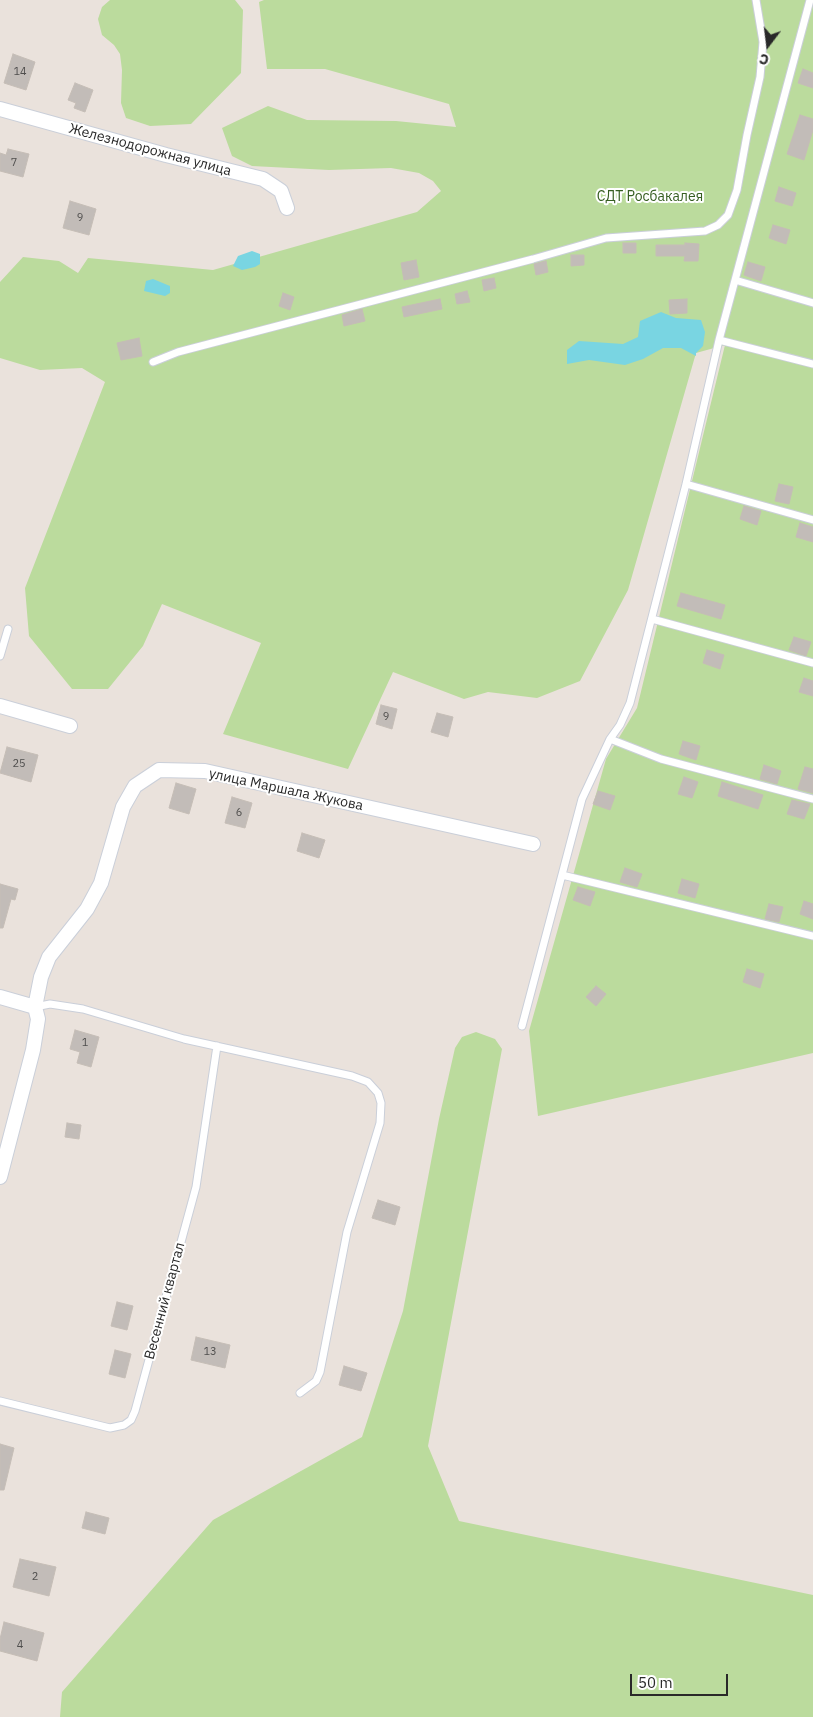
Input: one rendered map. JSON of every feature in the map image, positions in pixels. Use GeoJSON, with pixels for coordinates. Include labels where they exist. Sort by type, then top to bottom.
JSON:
{"type":"FeatureCollection","features":[{"type":"Feature","properties":{"kind":"street","name":"Железнодорожная улица"},"geometry":{"type":"LineString","coordinates":[[0,109],[166,155],[263,179],[281,192],[287,208]]}},
{"type":"Feature","properties":{"kind":"street"},"geometry":{"type":"LineString","coordinates":[[0,706],[70,726]]}},
{"type":"Feature","properties":{"kind":"street","name":"улица Маршала Жукова"},"geometry":{"type":"LineString","coordinates":[[0,1177],[33,1050],[38,1019],[35,1007],[41,977],[49,957],[87,909],[101,883],[123,806],[136,786],[159,770],[205,772],[533,844]]}},
{"type":"Feature","properties":{"kind":"street"},"geometry":{"type":"LineString","coordinates":[[0,997],[35,1007]]}},
{"type":"Feature","properties":{"kind":"lane"},"geometry":{"type":"LineString","coordinates":[[153,362],[178,352],[533,259],[606,238],[705,231],[718,225],[728,215],[737,190],[760,77],[762,42],[756,0]]}},
{"type":"Feature","properties":{"kind":"lane"},"geometry":{"type":"LineString","coordinates":[[522,1026],[582,799],[610,739],[620,725],[630,703],[686,484],[734,280],[810,0]]}},
{"type":"Feature","properties":{"kind":"lane"},"geometry":{"type":"LineString","coordinates":[[734,280],[813,303]]}},
{"type":"Feature","properties":{"kind":"lane"},"geometry":{"type":"LineString","coordinates":[[719,340],[813,364]]}},
{"type":"Feature","properties":{"kind":"lane"},"geometry":{"type":"LineString","coordinates":[[686,484],[813,520]]}},
{"type":"Feature","properties":{"kind":"lane"},"geometry":{"type":"LineString","coordinates":[[652,619],[813,663]]}},
{"type":"Feature","properties":{"kind":"lane"},"geometry":{"type":"LineString","coordinates":[[0,656],[8,629]]}},
{"type":"Feature","properties":{"kind":"lane"},"geometry":{"type":"LineString","coordinates":[[610,739],[662,759],[813,799]]}},
{"type":"Feature","properties":{"kind":"lane"},"geometry":{"type":"LineString","coordinates":[[562,875],[813,936]]}},
{"type":"Feature","properties":{"kind":"lane"},"geometry":{"type":"LineString","coordinates":[[35,1007],[50,1004],[77,1008],[217,1046],[352,1076],[368,1082],[378,1092],[381,1104],[380,1122],[347,1232],[320,1372],[316,1381],[300,1393]]}},
{"type":"Feature","properties":{"kind":"lane","name":"Весенний квартал"},"geometry":{"type":"LineString","coordinates":[[0,1401],[110,1428],[124,1425],[130,1420],[135,1411],[196,1187],[217,1046]]}},
{"type":"Feature","properties":{"kind":"green space"},"geometry":{"type":"Polygon","coordinates":[[[110,0],[235,0],[243,10],[241,73],[191,124],[150,126],[126,118],[121,103],[122,70],[120,54],[114,45],[102,35],[98,19],[102,7],[110,0]]]}},
{"type":"Feature","properties":{"kind":"green space","name":"СДТ Росбакалея"},"geometry":{"type":"Polygon","coordinates":[[[264,0],[813,0],[813,1053],[538,1116],[529,1031],[606,759],[637,708],[725,345],[696,353],[628,590],[580,681],[537,698],[488,692],[464,699],[393,672],[348,769],[223,734],[261,643],[162,604],[143,646],[108,689],[72,689],[29,636],[25,588],[105,382],[82,368],[40,370],[0,358],[0,282],[23,257],[59,261],[78,273],[88,258],[213,270],[417,212],[441,191],[433,181],[419,173],[391,168],[329,170],[252,166],[232,156],[222,128],[268,106],[307,120],[396,121],[456,127],[449,104],[325,69],[267,69],[259,2],[264,0]]]}},
{"type":"Feature","properties":{"kind":"green space"},"geometry":{"type":"Polygon","coordinates":[[[476,1032],[495,1039],[502,1049],[428,1446],[459,1521],[813,1595],[813,1717],[60,1717],[62,1692],[213,1520],[362,1437],[403,1311],[439,1119],[455,1048],[462,1037],[476,1032]]]}},
{"type":"Feature","properties":{"kind":"water"},"geometry":{"type":"Polygon","coordinates":[[[252,251],[260,254],[260,264],[242,270],[233,266],[238,256],[252,251]]]}},
{"type":"Feature","properties":{"kind":"water"},"geometry":{"type":"Polygon","coordinates":[[[153,279],[170,286],[170,293],[165,296],[144,291],[146,281],[153,279]]]}},
{"type":"Feature","properties":{"kind":"water"},"geometry":{"type":"Polygon","coordinates":[[[661,312],[676,318],[701,320],[705,332],[703,346],[696,353],[696,356],[681,348],[663,348],[643,359],[625,365],[589,360],[567,364],[567,350],[579,341],[623,344],[638,337],[640,321],[661,312]]]}},
{"type":"Feature","properties":{"kind":"building"},"geometry":{"type":"Polygon","coordinates":[[[13,54],[35,62],[26,90],[4,83],[13,54]]]}},
{"type":"Feature","properties":{"kind":"building"},"geometry":{"type":"Polygon","coordinates":[[[803,69],[813,73],[813,88],[798,83],[803,69]]]}},
{"type":"Feature","properties":{"kind":"building"},"geometry":{"type":"Polygon","coordinates":[[[75,83],[93,90],[85,112],[74,108],[76,103],[68,100],[75,83]]]}},
{"type":"Feature","properties":{"kind":"building"},"geometry":{"type":"Polygon","coordinates":[[[800,115],[813,119],[813,130],[804,160],[787,154],[800,115]]]}},
{"type":"Feature","properties":{"kind":"building"},"geometry":{"type":"Polygon","coordinates":[[[8,149],[29,154],[23,177],[0,171],[0,153],[6,155],[8,149]]]}},
{"type":"Feature","properties":{"kind":"building"},"geometry":{"type":"Polygon","coordinates":[[[779,187],[796,193],[792,206],[775,201],[779,187]]]}},
{"type":"Feature","properties":{"kind":"building"},"geometry":{"type":"Polygon","coordinates":[[[70,201],[96,209],[89,235],[63,228],[70,201]]]}},
{"type":"Feature","properties":{"kind":"building"},"geometry":{"type":"Polygon","coordinates":[[[773,225],[790,230],[786,244],[769,238],[773,225]]]}},
{"type":"Feature","properties":{"kind":"building"},"geometry":{"type":"Polygon","coordinates":[[[623,243],[636,243],[636,253],[623,253],[623,243]]]}},
{"type":"Feature","properties":{"kind":"building"},"geometry":{"type":"Polygon","coordinates":[[[685,243],[699,244],[698,261],[684,261],[685,256],[656,256],[656,245],[685,245],[685,243]]]}},
{"type":"Feature","properties":{"kind":"building"},"geometry":{"type":"Polygon","coordinates":[[[571,255],[584,255],[584,265],[571,266],[571,255]]]}},
{"type":"Feature","properties":{"kind":"building"},"geometry":{"type":"Polygon","coordinates":[[[416,260],[419,277],[404,280],[401,263],[416,260]]]}},
{"type":"Feature","properties":{"kind":"building"},"geometry":{"type":"Polygon","coordinates":[[[546,261],[548,272],[536,275],[534,264],[546,261]]]}},
{"type":"Feature","properties":{"kind":"building"},"geometry":{"type":"Polygon","coordinates":[[[748,262],[765,267],[761,281],[744,275],[748,262]]]}},
{"type":"Feature","properties":{"kind":"building"},"geometry":{"type":"Polygon","coordinates":[[[494,278],[496,288],[484,291],[482,280],[494,278]]]}},
{"type":"Feature","properties":{"kind":"building"},"geometry":{"type":"Polygon","coordinates":[[[467,291],[470,302],[457,304],[455,294],[467,291]]]}},
{"type":"Feature","properties":{"kind":"building"},"geometry":{"type":"Polygon","coordinates":[[[283,293],[294,297],[290,310],[279,306],[283,293]]]}},
{"type":"Feature","properties":{"kind":"building"},"geometry":{"type":"Polygon","coordinates":[[[440,299],[442,309],[404,317],[402,307],[440,299]]]}},
{"type":"Feature","properties":{"kind":"building"},"geometry":{"type":"Polygon","coordinates":[[[687,299],[687,313],[670,314],[669,300],[687,299]]]}},
{"type":"Feature","properties":{"kind":"building"},"geometry":{"type":"Polygon","coordinates":[[[362,309],[365,321],[344,326],[342,315],[362,309]]]}},
{"type":"Feature","properties":{"kind":"building"},"geometry":{"type":"Polygon","coordinates":[[[139,338],[142,356],[121,360],[117,343],[139,338]]]}},
{"type":"Feature","properties":{"kind":"building"},"geometry":{"type":"Polygon","coordinates":[[[779,484],[793,487],[789,504],[775,501],[779,484]]]}},
{"type":"Feature","properties":{"kind":"building"},"geometry":{"type":"Polygon","coordinates":[[[744,506],[761,511],[757,525],[740,519],[744,506]]]}},
{"type":"Feature","properties":{"kind":"building"},"geometry":{"type":"Polygon","coordinates":[[[800,523],[813,527],[813,542],[796,537],[800,523]]]}},
{"type":"Feature","properties":{"kind":"building"},"geometry":{"type":"Polygon","coordinates":[[[681,593],[725,605],[721,619],[677,606],[681,593]]]}},
{"type":"Feature","properties":{"kind":"building"},"geometry":{"type":"Polygon","coordinates":[[[794,637],[811,642],[806,656],[789,650],[794,637]]]}},
{"type":"Feature","properties":{"kind":"building"},"geometry":{"type":"Polygon","coordinates":[[[707,650],[724,655],[720,669],[703,663],[707,650]]]}},
{"type":"Feature","properties":{"kind":"building"},"geometry":{"type":"Polygon","coordinates":[[[804,678],[813,681],[813,696],[799,692],[804,678]]]}},
{"type":"Feature","properties":{"kind":"building"},"geometry":{"type":"Polygon","coordinates":[[[381,705],[397,709],[392,729],[376,724],[381,705]]]}},
{"type":"Feature","properties":{"kind":"building"},"geometry":{"type":"Polygon","coordinates":[[[437,713],[453,717],[448,737],[431,732],[437,713]]]}},
{"type":"Feature","properties":{"kind":"building"},"geometry":{"type":"Polygon","coordinates":[[[683,741],[700,746],[696,760],[679,754],[683,741]]]}},
{"type":"Feature","properties":{"kind":"building"},"geometry":{"type":"Polygon","coordinates":[[[7,747],[38,755],[31,782],[0,773],[7,747]]]}},
{"type":"Feature","properties":{"kind":"building"},"geometry":{"type":"Polygon","coordinates":[[[764,765],[781,771],[777,784],[760,779],[764,765]]]}},
{"type":"Feature","properties":{"kind":"building"},"geometry":{"type":"Polygon","coordinates":[[[805,767],[813,769],[813,793],[798,789],[805,767]]]}},
{"type":"Feature","properties":{"kind":"building"},"geometry":{"type":"Polygon","coordinates":[[[684,777],[698,782],[692,798],[678,794],[684,777]]]}},
{"type":"Feature","properties":{"kind":"building"},"geometry":{"type":"Polygon","coordinates":[[[722,782],[763,795],[758,809],[718,796],[722,782]]]}},
{"type":"Feature","properties":{"kind":"building"},"geometry":{"type":"Polygon","coordinates":[[[176,783],[196,789],[189,814],[169,808],[176,783]]]}},
{"type":"Feature","properties":{"kind":"building"},"geometry":{"type":"Polygon","coordinates":[[[598,791],[615,796],[610,810],[593,804],[598,791]]]}},
{"type":"Feature","properties":{"kind":"building"},"geometry":{"type":"Polygon","coordinates":[[[232,797],[252,803],[245,828],[225,823],[232,797]]]}},
{"type":"Feature","properties":{"kind":"building"},"geometry":{"type":"Polygon","coordinates":[[[792,800],[810,804],[804,819],[787,814],[792,800]]]}},
{"type":"Feature","properties":{"kind":"building"},"geometry":{"type":"Polygon","coordinates":[[[302,833],[325,840],[319,858],[297,851],[302,833]]]}},
{"type":"Feature","properties":{"kind":"building"},"geometry":{"type":"Polygon","coordinates":[[[625,868],[642,874],[637,887],[620,882],[625,868]]]}},
{"type":"Feature","properties":{"kind":"building"},"geometry":{"type":"Polygon","coordinates":[[[682,879],[699,884],[695,898],[678,893],[682,879]]]}},
{"type":"Feature","properties":{"kind":"building"},"geometry":{"type":"Polygon","coordinates":[[[0,884],[18,889],[15,900],[11,899],[3,928],[0,928],[0,884]]]}},
{"type":"Feature","properties":{"kind":"building"},"geometry":{"type":"Polygon","coordinates":[[[578,887],[595,892],[590,906],[573,900],[578,887]]]}},
{"type":"Feature","properties":{"kind":"building"},"geometry":{"type":"Polygon","coordinates":[[[804,901],[813,904],[813,919],[800,914],[804,901]]]}},
{"type":"Feature","properties":{"kind":"building"},"geometry":{"type":"Polygon","coordinates":[[[769,904],[783,907],[779,922],[765,919],[769,904]]]}},
{"type":"Feature","properties":{"kind":"building"},"geometry":{"type":"Polygon","coordinates":[[[747,969],[764,974],[760,988],[743,982],[747,969]]]}},
{"type":"Feature","properties":{"kind":"building"},"geometry":{"type":"Polygon","coordinates":[[[596,986],[606,994],[596,1006],[586,997],[596,986]]]}},
{"type":"Feature","properties":{"kind":"building"},"geometry":{"type":"Polygon","coordinates":[[[75,1030],[99,1037],[91,1067],[77,1063],[80,1052],[70,1049],[75,1030]]]}},
{"type":"Feature","properties":{"kind":"building"},"geometry":{"type":"Polygon","coordinates":[[[67,1123],[81,1125],[79,1139],[65,1137],[67,1123]]]}},
{"type":"Feature","properties":{"kind":"building"},"geometry":{"type":"Polygon","coordinates":[[[378,1200],[400,1207],[395,1225],[372,1218],[378,1200]]]}},
{"type":"Feature","properties":{"kind":"building"},"geometry":{"type":"Polygon","coordinates":[[[117,1302],[133,1306],[127,1330],[111,1326],[117,1302]]]}},
{"type":"Feature","properties":{"kind":"building"},"geometry":{"type":"Polygon","coordinates":[[[196,1337],[230,1345],[225,1368],[191,1360],[196,1337]]]}},
{"type":"Feature","properties":{"kind":"building"},"geometry":{"type":"Polygon","coordinates":[[[115,1350],[131,1354],[125,1378],[109,1374],[115,1350]]]}},
{"type":"Feature","properties":{"kind":"building"},"geometry":{"type":"Polygon","coordinates":[[[344,1366],[367,1373],[361,1391],[339,1385],[344,1366]]]}},
{"type":"Feature","properties":{"kind":"building"},"geometry":{"type":"Polygon","coordinates":[[[0,1444],[14,1448],[4,1490],[0,1490],[0,1444]]]}},
{"type":"Feature","properties":{"kind":"building"},"geometry":{"type":"Polygon","coordinates":[[[86,1512],[109,1518],[105,1534],[82,1528],[86,1512]]]}},
{"type":"Feature","properties":{"kind":"building"},"geometry":{"type":"Polygon","coordinates":[[[20,1559],[56,1567],[49,1596],[13,1587],[20,1559]]]}},
{"type":"Feature","properties":{"kind":"building"},"geometry":{"type":"Polygon","coordinates":[[[4,1622],[44,1633],[37,1661],[0,1651],[0,1639],[4,1622]]]}}]}
